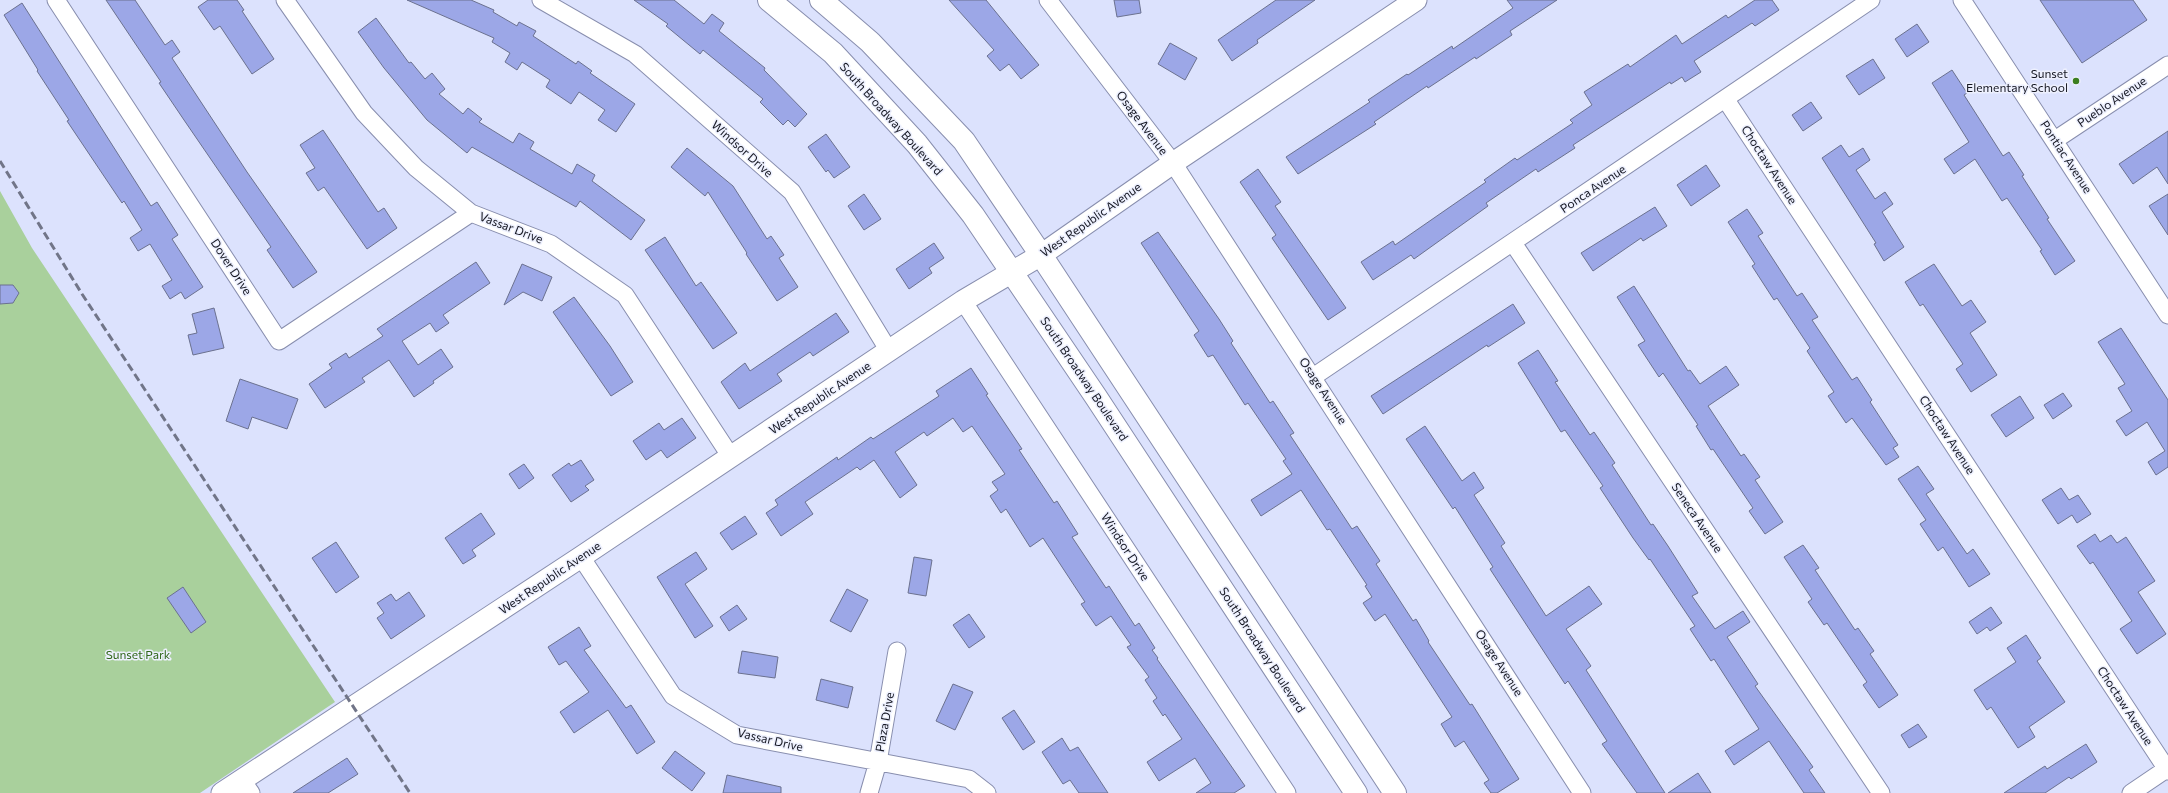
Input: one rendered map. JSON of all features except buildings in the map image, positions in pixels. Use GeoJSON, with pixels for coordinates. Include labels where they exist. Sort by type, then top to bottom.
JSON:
{"type":"FeatureCollection","features":[{"type":"Feature","properties":{"kind":"main road","name":"South Broadway Boulevard"},"geometry":{"type":"LineString","coordinates":[[769,0],[833,53],[917,144],[973,215],[1096,397],[1356,793]]}},
{"type":"Feature","properties":{"kind":"main road"},"geometry":{"type":"LineString","coordinates":[[821,0],[870,42],[964,141],[1041,255],[1395,793]]}},
{"type":"Feature","properties":{"kind":"street","name":"Dover Drive"},"geometry":{"type":"LineString","coordinates":[[56,0],[279,341],[471,213]]}},
{"type":"Feature","properties":{"kind":"street","name":"Vassar Drive"},"geometry":{"type":"LineString","coordinates":[[285,0],[364,113],[416,168],[471,213],[551,244],[625,295],[731,457]]}},
{"type":"Feature","properties":{"kind":"street","name":"Windsor Drive"},"geometry":{"type":"LineString","coordinates":[[541,0],[636,54],[792,192],[889,351]]}},
{"type":"Feature","properties":{"kind":"street","name":"Osage Avenue"},"geometry":{"type":"LineString","coordinates":[[1048,0],[1172,163],[1313,377],[1582,793]]}},
{"type":"Feature","properties":{"kind":"street","name":"West Republic Avenue"},"geometry":{"type":"LineString","coordinates":[[222,793],[246,786],[963,301],[1013,273],[1041,255],[1172,163],[1416,0]]}},
{"type":"Feature","properties":{"kind":"street","name":"Ponca Avenue"},"geometry":{"type":"LineString","coordinates":[[1313,377],[1726,100],[1871,0]]}},
{"type":"Feature","properties":{"kind":"street","name":"Pontiac Avenue"},"geometry":{"type":"LineString","coordinates":[[1962,0],[2055,140],[2168,316]]}},
{"type":"Feature","properties":{"kind":"street","name":"Pueblo Avenue"},"geometry":{"type":"LineString","coordinates":[[2055,140],[2168,64]]}},
{"type":"Feature","properties":{"kind":"street","name":"Choctaw Avenue"},"geometry":{"type":"LineString","coordinates":[[1726,100],[2167,769]]}},
{"type":"Feature","properties":{"kind":"street","name":"Seneca Avenue"},"geometry":{"type":"LineString","coordinates":[[1513,243],[1881,793]]}},
{"type":"Feature","properties":{"kind":"street","name":"Windsor Drive"},"geometry":{"type":"LineString","coordinates":[[963,301],[1287,793]]}},
{"type":"Feature","properties":{"kind":"street","name":"Vassar Drive"},"geometry":{"type":"LineString","coordinates":[[581,558],[673,696],[737,735],[969,779],[987,793]]}},
{"type":"Feature","properties":{"kind":"street","name":"Plaza Drive"},"geometry":{"type":"LineString","coordinates":[[869,793],[878,762],[897,651]]}},
{"type":"Feature","properties":{"kind":"street"},"geometry":{"type":"LineString","coordinates":[[2131,793],[2167,769]]}},
{"type":"Feature","properties":{"kind":"green space","name":"Sunset Park"},"geometry":{"type":"Polygon","coordinates":[[[0,191],[32,248],[335,702],[200,793],[0,793],[0,191]]]}},
{"type":"Feature","properties":{"kind":"railway"},"geometry":{"type":"LineString","coordinates":[[0,161],[82,294],[410,793]]}},
{"type":"Feature","properties":{"kind":"place","name":"Sunset Elementary School"},"geometry":{"type":"Point","coordinates":[2076,81]}}]}
